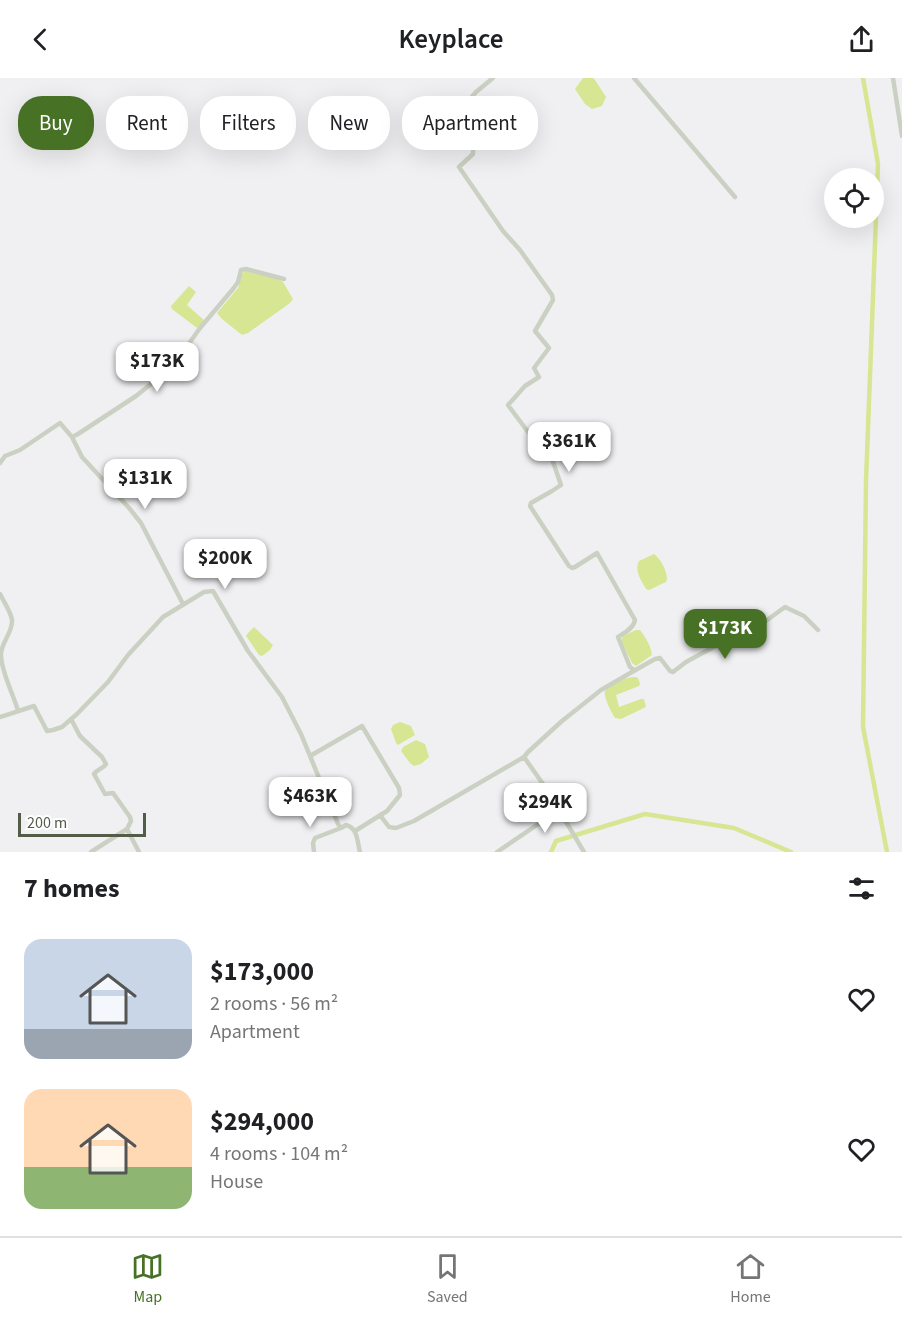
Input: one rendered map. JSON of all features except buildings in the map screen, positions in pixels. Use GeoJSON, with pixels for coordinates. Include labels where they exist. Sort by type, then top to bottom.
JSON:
{"type":"FeatureCollection","features":[{"type":"Feature","properties":{"kind":"street"},"geometry":{"type":"LineString","coordinates":[[493,78],[466,104],[488,134],[473,150],[473,154],[459,167],[503,231],[520,250],[552,295],[553,300],[535,331],[549,348],[534,368],[539,378],[525,386],[508,405],[534,440],[552,459],[561,484],[531,503],[530,506],[568,566],[575,567],[597,553],[635,620],[632,626],[618,637],[633,669],[632,672]]}},
{"type":"Feature","properties":{"kind":"street"},"geometry":{"type":"LineString","coordinates":[[634,78],[735,197]]}},
{"type":"Feature","properties":{"kind":"street"},"geometry":{"type":"LineString","coordinates":[[893,78],[902,136]]}},
{"type":"Feature","properties":{"kind":"street"},"geometry":{"type":"LineString","coordinates":[[72,437],[136,396],[161,376],[234,290],[241,270],[246,269],[284,279]]}},
{"type":"Feature","properties":{"kind":"street"},"geometry":{"type":"LineString","coordinates":[[0,463],[5,456],[20,450],[60,423],[72,437],[82,457],[141,523],[183,604]]}},
{"type":"Feature","properties":{"kind":"street"},"geometry":{"type":"LineString","coordinates":[[0,717],[34,706],[48,731],[62,727],[108,682],[128,655],[163,617],[204,592],[213,591],[248,651],[282,697],[301,734],[340,828]]}},
{"type":"Feature","properties":{"kind":"street"},"geometry":{"type":"LineString","coordinates":[[0,594],[12,622],[1,651],[2,665],[18,711]]}},
{"type":"Feature","properties":{"kind":"street"},"geometry":{"type":"LineString","coordinates":[[380,815],[389,827],[396,828],[414,821],[524,757],[562,721],[601,690],[655,659],[660,658],[670,671],[674,672],[686,662],[718,644],[724,649],[733,645],[786,607],[804,616],[818,630]]}},
{"type":"Feature","properties":{"kind":"street"},"geometry":{"type":"LineString","coordinates":[[71,719],[84,741],[102,757],[106,764],[94,774],[105,794],[113,793],[131,821],[127,829],[91,852]]}},
{"type":"Feature","properties":{"kind":"street"},"geometry":{"type":"LineString","coordinates":[[310,756],[362,726],[399,788],[400,795],[387,811],[355,831]]}},
{"type":"Feature","properties":{"kind":"street"},"geometry":{"type":"LineString","coordinates":[[524,757],[584,852]]}},
{"type":"Feature","properties":{"kind":"street"},"geometry":{"type":"LineString","coordinates":[[497,852],[559,810]]}},
{"type":"Feature","properties":{"kind":"street"},"geometry":{"type":"LineString","coordinates":[[314,852],[315,838],[346,825],[355,831],[360,852]]}},
{"type":"Feature","properties":{"kind":"street"},"geometry":{"type":"LineString","coordinates":[[127,829],[138,852]]}},
{"type":"Feature","properties":{"kind":"shaded area"},"geometry":{"type":"Polygon","coordinates":[[[583,78],[595,80],[606,97],[602,106],[592,109],[585,104],[575,89],[583,78]]]}},
{"type":"Feature","properties":{"kind":"shaded area"},"geometry":{"type":"Polygon","coordinates":[[[245,271],[283,282],[293,299],[248,333],[242,335],[217,313],[238,288],[245,271]]]}},
{"type":"Feature","properties":{"kind":"shaded area"},"geometry":{"type":"Polygon","coordinates":[[[189,286],[196,292],[187,305],[205,321],[197,328],[171,306],[189,286]]]}},
{"type":"Feature","properties":{"kind":"shaded area"},"geometry":{"type":"Polygon","coordinates":[[[654,554],[663,565],[667,579],[666,582],[649,590],[640,579],[638,565],[639,561],[654,554]]]}},
{"type":"Feature","properties":{"kind":"shaded area"},"geometry":{"type":"Polygon","coordinates":[[[254,627],[273,645],[262,656],[246,636],[254,627]]]}},
{"type":"Feature","properties":{"kind":"shaded area"},"geometry":{"type":"Polygon","coordinates":[[[640,630],[644,636],[652,655],[636,666],[632,663],[621,640],[623,636],[640,630]]]}},
{"type":"Feature","properties":{"kind":"shaded area"},"geometry":{"type":"Polygon","coordinates":[[[636,677],[639,686],[616,695],[619,707],[644,699],[646,707],[621,719],[615,718],[606,701],[605,691],[624,679],[636,677]]]}},
{"type":"Feature","properties":{"kind":"shaded area"},"geometry":{"type":"Polygon","coordinates":[[[400,722],[411,726],[415,735],[398,745],[391,729],[393,725],[400,722]]]}},
{"type":"Feature","properties":{"kind":"shaded area"},"geometry":{"type":"Polygon","coordinates":[[[416,740],[425,744],[429,757],[421,764],[414,766],[401,751],[403,747],[416,740]]]}},
{"type":"Feature","properties":{"kind":"waterway"},"geometry":{"type":"LineString","coordinates":[[863,78],[878,164],[866,481],[863,727],[887,852]]}},
{"type":"Feature","properties":{"kind":"waterway"},"geometry":{"type":"LineString","coordinates":[[551,852],[556,841],[645,814],[734,828],[791,852]]}}]}
